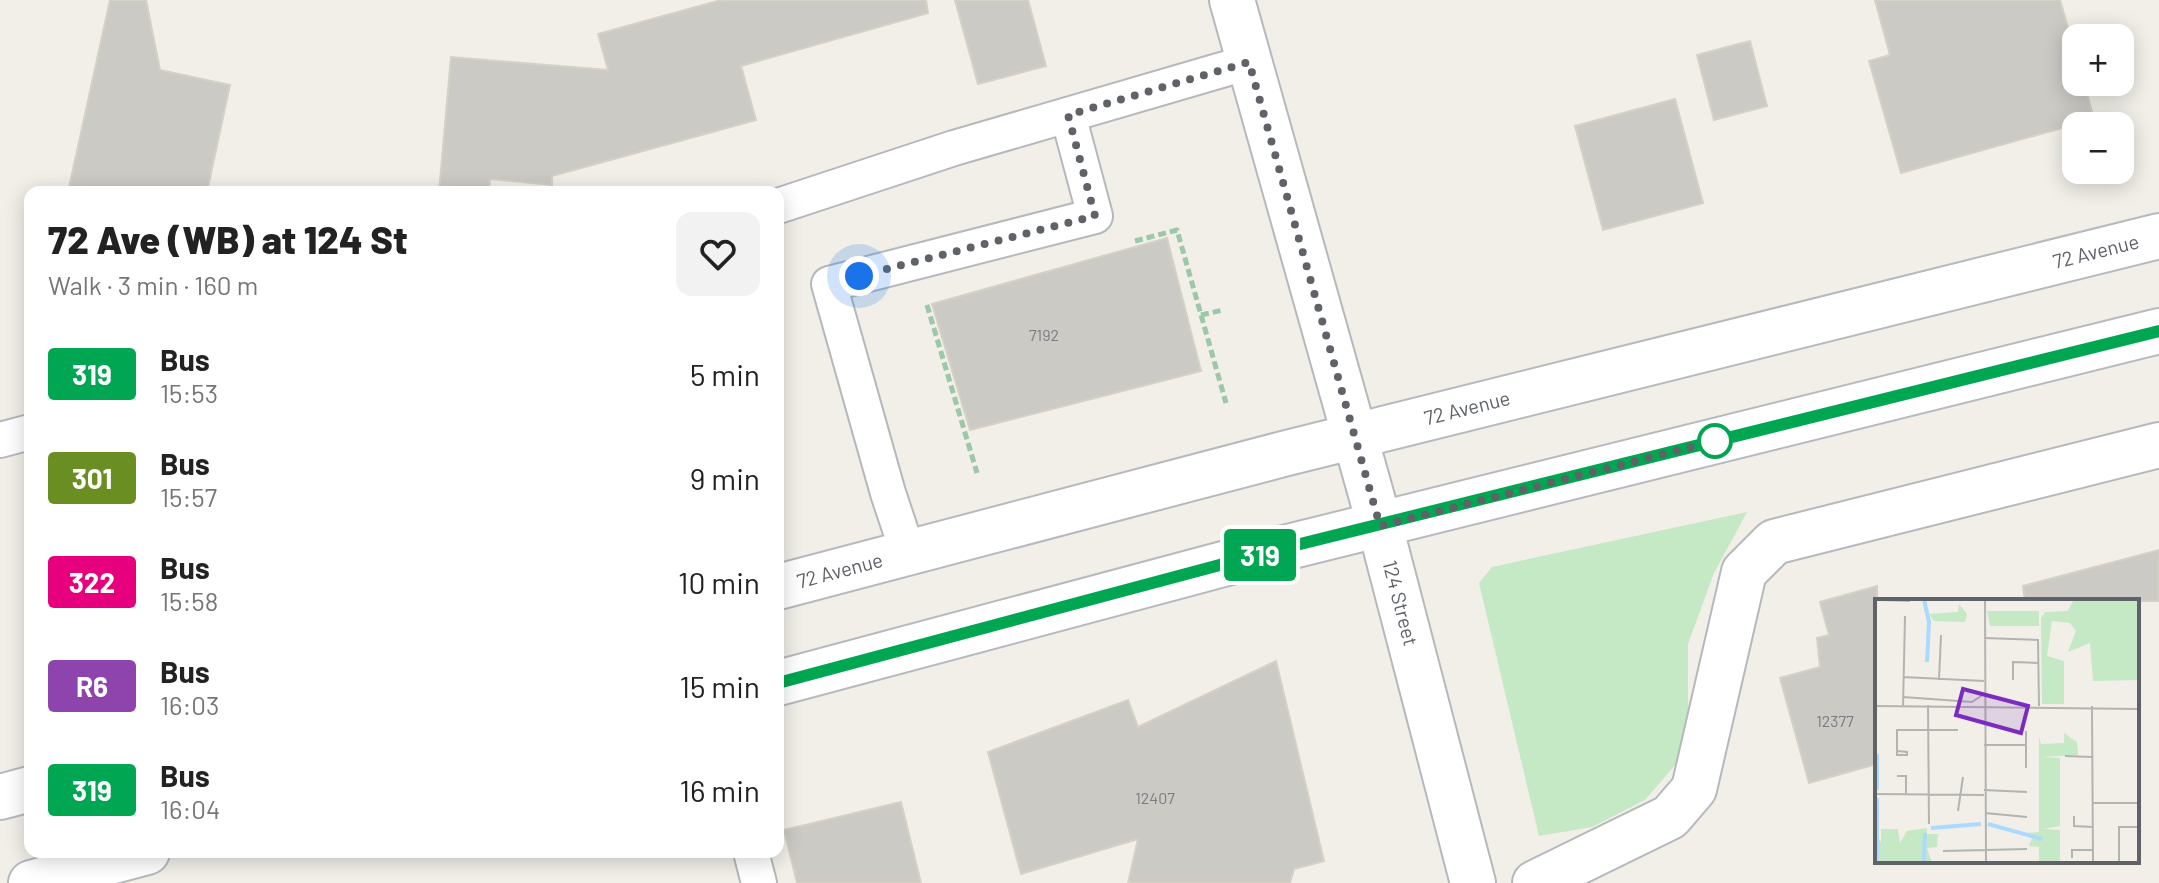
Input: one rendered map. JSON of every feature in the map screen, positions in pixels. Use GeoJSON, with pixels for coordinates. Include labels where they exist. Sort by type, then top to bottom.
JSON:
{"type":"FeatureCollection","features":[{"type":"Feature","properties":{"kind":"main road","name":"124 Street"},"geometry":{"type":"LineString","coordinates":[[1232,0],[1380,526],[1473,883]]}},
{"type":"Feature","properties":{"kind":"main road","name":"72 Avenue"},"geometry":{"type":"LineString","coordinates":[[784,585],[1354,437],[2159,236]]}},
{"type":"Feature","properties":{"kind":"main road"},"geometry":{"type":"LineString","coordinates":[[784,681],[1047,610],[2159,331]]}},
{"type":"Feature","properties":{"kind":"main road"},"geometry":{"type":"LineString","coordinates":[[1535,883],[1670,817],[1694,789],[1744,572],[1774,542],[2159,445]]}},
{"type":"Feature","properties":{"kind":"main road"},"geometry":{"type":"LineString","coordinates":[[0,797],[24,791]]}},
{"type":"Feature","properties":{"kind":"main road"},"geometry":{"type":"LineString","coordinates":[[31,883],[125,858]]}},
{"type":"Feature","properties":{"kind":"lane"},"geometry":{"type":"LineString","coordinates":[[784,204],[954,148],[1249,62]]}},
{"type":"Feature","properties":{"kind":"lane"},"geometry":{"type":"LineString","coordinates":[[908,553],[829,284],[1095,216],[1068,115]]}},
{"type":"Feature","properties":{"kind":"lane"},"geometry":{"type":"LineString","coordinates":[[0,440],[24,434]]}},
{"type":"Feature","properties":{"kind":"lane"},"geometry":{"type":"LineString","coordinates":[[753,858],[759,883]]}},
{"type":"Feature","properties":{"kind":"path"},"geometry":{"type":"LineString","coordinates":[[1133,241],[1177,230],[1226,403]]}},
{"type":"Feature","properties":{"kind":"path"},"geometry":{"type":"LineString","coordinates":[[924,297],[977,473]]}},
{"type":"Feature","properties":{"kind":"path"},"geometry":{"type":"LineString","coordinates":[[1201,315],[1223,310]]}},
{"type":"Feature","properties":{"kind":"green space"},"geometry":{"type":"Polygon","coordinates":[[[1747,512],[1714,573],[1688,644],[1688,750],[1645,800],[1592,827],[1539,836],[1479,583],[1492,567],[1747,512]]]}},
{"type":"Feature","properties":{"kind":"building"},"geometry":{"type":"Polygon","coordinates":[[[110,0],[146,0],[160,70],[230,85],[208,186],[69,186],[110,0]]]}},
{"type":"Feature","properties":{"kind":"building"},"geometry":{"type":"Polygon","coordinates":[[[721,0],[926,0],[928,13],[741,66],[756,120],[552,176],[552,185],[490,179],[489,186],[440,186],[451,57],[608,70],[598,34],[721,0]]]}},
{"type":"Feature","properties":{"kind":"building"},"geometry":{"type":"Polygon","coordinates":[[[955,0],[1028,0],[1046,66],[978,84],[955,0]]]}},
{"type":"Feature","properties":{"kind":"building"},"geometry":{"type":"Polygon","coordinates":[[[1875,0],[2060,0],[2067,24],[2062,24],[2062,96],[2088,96],[2092,112],[2062,112],[2062,128],[1901,173],[1869,61],[1890,55],[1875,0]]]}},
{"type":"Feature","properties":{"kind":"building"},"geometry":{"type":"Polygon","coordinates":[[[1750,41],[1767,106],[1714,120],[1697,55],[1750,41]]]}},
{"type":"Feature","properties":{"kind":"building"},"geometry":{"type":"Polygon","coordinates":[[[1675,99],[1703,203],[1603,230],[1575,126],[1675,99]]]}},
{"type":"Feature","properties":{"kind":"building"},"geometry":{"type":"Polygon","coordinates":[[[1167,238],[1201,371],[970,430],[932,304],[1167,238]]]}},
{"type":"Feature","properties":{"kind":"building"},"geometry":{"type":"Polygon","coordinates":[[[2159,550],[2159,601],[2025,599],[2023,586],[2159,550]]]}},
{"type":"Feature","properties":{"kind":"building"},"geometry":{"type":"Polygon","coordinates":[[[1877,586],[1875,765],[1809,783],[1780,678],[1820,667],[1817,638],[1829,635],[1820,602],[1877,586]]]}},
{"type":"Feature","properties":{"kind":"building"},"geometry":{"type":"Polygon","coordinates":[[[1276,661],[1324,861],[1294,869],[1290,883],[1128,883],[1138,839],[1021,874],[988,752],[1128,700],[1138,727],[1276,661]]]}},
{"type":"Feature","properties":{"kind":"building"},"geometry":{"type":"Polygon","coordinates":[[[901,802],[921,883],[797,883],[784,830],[901,802]]]}},
{"type":"Feature","properties":{"kind":"bus line","name":"319"},"geometry":{"type":"LineString","coordinates":[[784,681],[1272,551],[2159,331]]}},
{"type":"Feature","properties":{"kind":"route"},"geometry":{"type":"LineString","coordinates":[[859,276],[1095,216],[1068,115],[1249,62],[1380,526],[1715,441]]}}]}
